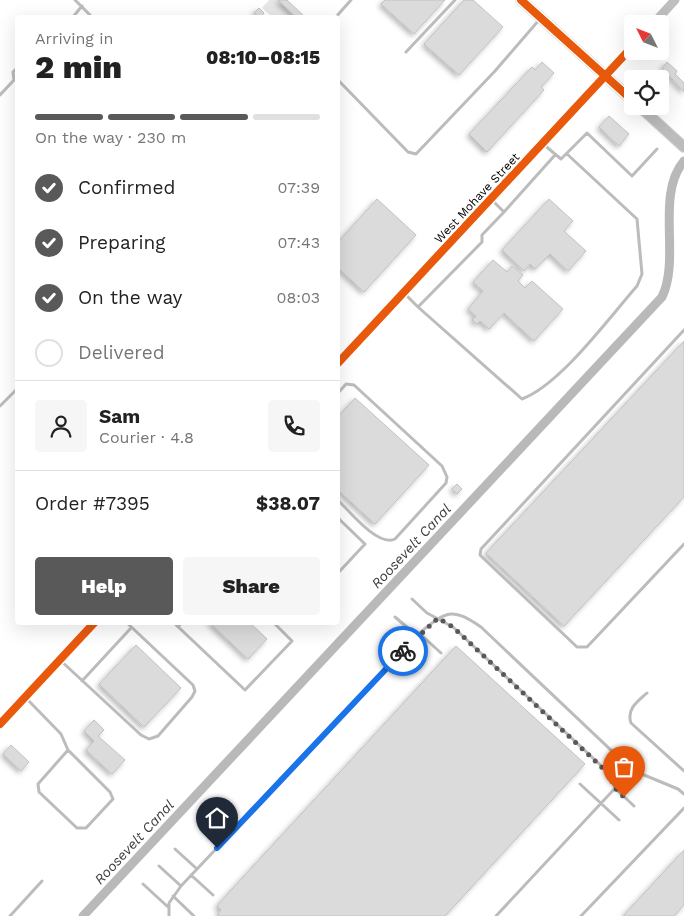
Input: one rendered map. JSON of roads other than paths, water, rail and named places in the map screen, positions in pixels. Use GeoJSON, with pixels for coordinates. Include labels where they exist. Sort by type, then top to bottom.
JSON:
{"type":"FeatureCollection","features":[{"type":"Feature","properties":{"kind":"main road"},"geometry":{"type":"LineString","coordinates":[[522,0],[624,93]]}},
{"type":"Feature","properties":{"kind":"main road"},"geometry":{"type":"LineString","coordinates":[[649,115],[682,145]]}},
{"type":"Feature","properties":{"kind":"street"},"geometry":{"type":"LineString","coordinates":[[661,15],[675,0]]}},
{"type":"Feature","properties":{"kind":"street","name":"West Mohave Street"},"geometry":{"type":"LineString","coordinates":[[340,361],[624,56]]}},
{"type":"Feature","properties":{"kind":"street"},"geometry":{"type":"LineString","coordinates":[[0,724],[92,625]]}},
{"type":"Feature","properties":{"kind":"lane"},"geometry":{"type":"LineString","coordinates":[[75,0],[90,15]]}},
{"type":"Feature","properties":{"kind":"lane"},"geometry":{"type":"LineString","coordinates":[[338,15],[351,0]]}},
{"type":"Feature","properties":{"kind":"lane"},"geometry":{"type":"LineString","coordinates":[[406,52],[454,0]]}},
{"type":"Feature","properties":{"kind":"lane"},"geometry":{"type":"LineString","coordinates":[[74,15],[82,6]]}},
{"type":"Feature","properties":{"kind":"lane"},"geometry":{"type":"LineString","coordinates":[[340,82],[408,152],[416,154],[495,72],[541,17]]}},
{"type":"Feature","properties":{"kind":"lane"},"geometry":{"type":"LineString","coordinates":[[0,95],[15,81]]}},
{"type":"Feature","properties":{"kind":"lane"},"geometry":{"type":"LineString","coordinates":[[543,144],[561,159],[587,133],[632,176],[657,149]]}},
{"type":"Feature","properties":{"kind":"lane"},"geometry":{"type":"LineString","coordinates":[[403,293],[522,399],[534,395],[565,368],[637,286],[642,274],[637,219],[567,154]]}},
{"type":"Feature","properties":{"kind":"lane"},"geometry":{"type":"LineString","coordinates":[[418,307],[482,242],[482,235],[555,155]]}},
{"type":"Feature","properties":{"kind":"lane"},"geometry":{"type":"LineString","coordinates":[[491,199],[504,212]]}},
{"type":"Feature","properties":{"kind":"lane"},"geometry":{"type":"LineString","coordinates":[[684,330],[481,548],[480,555],[577,647],[587,647],[684,544]]}},
{"type":"Feature","properties":{"kind":"lane"},"geometry":{"type":"LineString","coordinates":[[340,391],[346,384],[354,385],[442,466],[447,477],[446,483],[395,539],[391,541],[378,538],[340,502]]}},
{"type":"Feature","properties":{"kind":"lane"},"geometry":{"type":"LineString","coordinates":[[0,406],[15,391]]}},
{"type":"Feature","properties":{"kind":"lane"},"geometry":{"type":"LineString","coordinates":[[340,520],[365,544],[340,569]]}},
{"type":"Feature","properties":{"kind":"lane"},"geometry":{"type":"LineString","coordinates":[[412,600],[427,613],[453,627],[609,774],[615,788],[634,806]]}},
{"type":"Feature","properties":{"kind":"lane"},"geometry":{"type":"LineString","coordinates":[[169,916],[168,907],[173,896],[191,875],[420,634],[438,618],[452,612],[466,617],[481,627],[632,770],[678,789],[684,794]]}},
{"type":"Feature","properties":{"kind":"lane"},"geometry":{"type":"LineString","coordinates":[[395,617],[408,628],[420,634],[441,653]]}},
{"type":"Feature","properties":{"kind":"lane"},"geometry":{"type":"LineString","coordinates":[[60,660],[141,735],[149,739],[158,736],[195,691],[193,685],[129,625]]}},
{"type":"Feature","properties":{"kind":"lane"},"geometry":{"type":"LineString","coordinates":[[178,627],[245,690],[292,641],[276,625]]}},
{"type":"Feature","properties":{"kind":"lane"},"geometry":{"type":"LineString","coordinates":[[82,681],[132,628]]}},
{"type":"Feature","properties":{"kind":"lane"},"geometry":{"type":"LineString","coordinates":[[647,693],[630,711],[628,716],[631,723],[684,771]]}},
{"type":"Feature","properties":{"kind":"lane"},"geometry":{"type":"LineString","coordinates":[[25,697],[61,734],[68,750],[110,792],[113,799],[86,828],[77,828],[39,792],[38,784],[68,750]]}},
{"type":"Feature","properties":{"kind":"lane"},"geometry":{"type":"LineString","coordinates":[[496,916],[632,770]]}},
{"type":"Feature","properties":{"kind":"lane"},"geometry":{"type":"LineString","coordinates":[[580,784],[619,820]]}},
{"type":"Feature","properties":{"kind":"lane"},"geometry":{"type":"LineString","coordinates":[[581,916],[684,808]]}},
{"type":"Feature","properties":{"kind":"lane"},"geometry":{"type":"LineString","coordinates":[[175,848],[197,869]]}},
{"type":"Feature","properties":{"kind":"lane"},"geometry":{"type":"LineString","coordinates":[[159,866],[181,886]]}},
{"type":"Feature","properties":{"kind":"lane"},"geometry":{"type":"LineString","coordinates":[[191,875],[213,895]]}},
{"type":"Feature","properties":{"kind":"lane"},"geometry":{"type":"LineString","coordinates":[[10,916],[42,881]]}},
{"type":"Feature","properties":{"kind":"lane"},"geometry":{"type":"LineString","coordinates":[[142,884],[168,907]]}},
{"type":"Feature","properties":{"kind":"lane"},"geometry":{"type":"LineString","coordinates":[[173,896],[194,916]]}},
{"type":"Feature","properties":{"kind":"waterway","name":"Roosevelt Canal"},"geometry":{"type":"LineString","coordinates":[[83,916],[662,297],[667,281],[669,264],[669,209],[671,191],[676,175],[684,161]]}}]}
